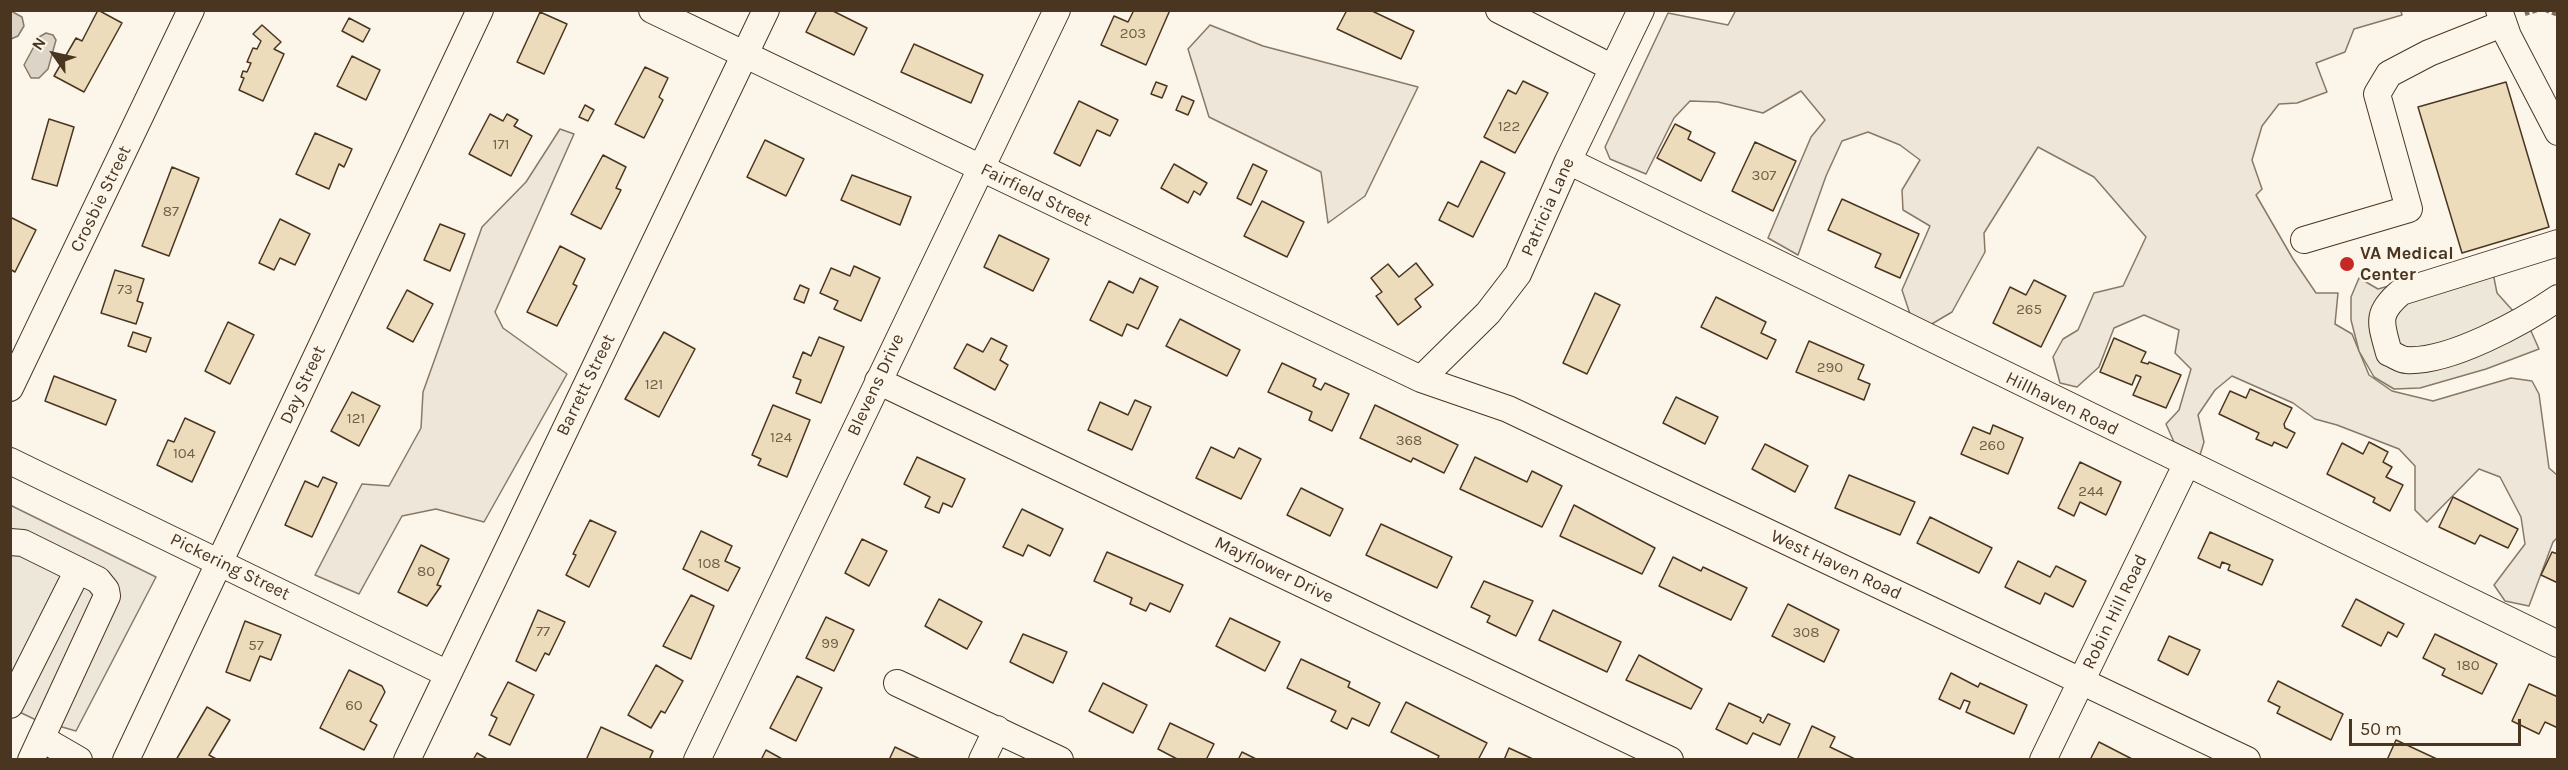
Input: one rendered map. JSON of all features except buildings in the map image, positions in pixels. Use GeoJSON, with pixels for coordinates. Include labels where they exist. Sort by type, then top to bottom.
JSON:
{"type":"FeatureCollection","features":[{"type":"Feature","properties":{"kind":"street","name":"Crosbie Street"},"geometry":{"type":"LineString","coordinates":[[10,388],[191,10]]}},
{"type":"Feature","properties":{"kind":"street","name":"Day Street"},"geometry":{"type":"LineString","coordinates":[[126,759],[480,10]]}},
{"type":"Feature","properties":{"kind":"street","name":"Fairfield Street"},"geometry":{"type":"LineString","coordinates":[[652,10],[1421,379]]}},
{"type":"Feature","properties":{"kind":"street","name":"Barrett Street"},"geometry":{"type":"LineString","coordinates":[[407,759],[766,10]]}},
{"type":"Feature","properties":{"kind":"street","name":"Blevens Drive"},"geometry":{"type":"LineString","coordinates":[[697,759],[1057,10]]}},
{"type":"Feature","properties":{"kind":"street"},"geometry":{"type":"LineString","coordinates":[[1499,10],[1613,68]]}},
{"type":"Feature","properties":{"kind":"street","name":"Patricia Lane"},"geometry":{"type":"LineString","coordinates":[[1421,379],[1488,313],[1518,274],[1641,10]]}},
{"type":"Feature","properties":{"kind":"street"},"geometry":{"type":"LineString","coordinates":[[2304,240],[2409,209],[2377,94],[2389,74],[2500,17],[2547,86],[2558,132]]}},
{"type":"Feature","properties":{"kind":"street","name":"Hillhaven Road"},"geometry":{"type":"LineString","coordinates":[[1569,161],[2187,465],[2558,644]]}},
{"type":"Feature","properties":{"kind":"street"},"geometry":{"type":"LineString","coordinates":[[2555,304],[2522,322],[2436,358],[2404,360],[2389,353],[2382,324],[2386,305],[2401,292],[2558,243]]}},
{"type":"Feature","properties":{"kind":"street","name":"West Haven Road"},"geometry":{"type":"LineString","coordinates":[[1421,379],[1509,409],[2247,759]]}},
{"type":"Feature","properties":{"kind":"street","name":"Mayflower Drive"},"geometry":{"type":"LineString","coordinates":[[878,381],[1670,759]]}},
{"type":"Feature","properties":{"kind":"street","name":"Pickering Street"},"geometry":{"type":"LineString","coordinates":[[10,461],[448,674]]}},
{"type":"Feature","properties":{"kind":"street","name":"Robin Hill Road"},"geometry":{"type":"LineString","coordinates":[[2043,759],[2187,465]]}},
{"type":"Feature","properties":{"kind":"street"},"geometry":{"type":"LineString","coordinates":[[10,542],[23,543],[78,570],[103,584],[107,596],[36,749],[79,759]]}},
{"type":"Feature","properties":{"kind":"street"},"geometry":{"type":"LineString","coordinates":[[10,705],[78,570]]}},
{"type":"Feature","properties":{"kind":"street"},"geometry":{"type":"LineString","coordinates":[[897,682],[1060,759]]}},
{"type":"Feature","properties":{"kind":"street"},"geometry":{"type":"LineString","coordinates":[[982,759],[997,729]]}},
{"type":"Feature","properties":{"kind":"path"},"geometry":{"type":"LineString","coordinates":[[2524,10],[2525,14],[2538,10]]}},
{"type":"Feature","properties":{"kind":"path"},"geometry":{"type":"LineString","coordinates":[[2545,10],[2558,15]]}},
{"type":"Feature","properties":{"kind":"shaded area"},"geometry":{"type":"Polygon","coordinates":[[[1736,10],[2401,11],[2402,15],[2354,29],[2345,52],[2316,63],[2327,92],[2297,103],[2279,104],[2262,126],[2252,160],[2262,189],[2256,195],[2293,259],[2316,293],[2338,293],[2335,324],[2352,334],[2369,375],[2392,391],[2433,401],[2511,378],[2532,381],[2539,394],[2549,468],[2557,475],[2558,537],[2553,542],[2529,606],[2505,601],[2494,585],[2525,544],[2521,517],[2500,477],[2479,469],[2427,522],[2415,510],[2415,466],[2399,449],[2315,419],[2293,403],[2232,376],[2215,390],[2198,415],[2204,442],[2200,455],[2174,442],[2166,424],[2179,410],[2191,369],[2175,353],[2179,330],[2144,315],[2114,328],[2099,367],[2077,387],[2060,383],[2053,357],[2063,339],[2078,330],[2094,293],[2123,286],[2146,237],[2094,177],[2038,147],[1984,233],[1985,252],[1952,312],[1925,328],[1913,323],[1902,290],[1930,226],[1903,210],[1902,190],[1920,160],[1900,145],[1868,132],[1842,141],[1826,176],[1798,255],[1768,238],[1811,137],[1825,120],[1801,91],[1763,113],[1718,102],[1690,101],[1674,118],[1646,174],[1610,159],[1605,147],[1668,13],[1728,25],[1736,10]]]}},
{"type":"Feature","properties":{"kind":"shaded area"},"geometry":{"type":"Polygon","coordinates":[[[11,11],[22,17],[24,26],[18,36],[11,39],[11,11]]]}},
{"type":"Feature","properties":{"kind":"shaded area"},"geometry":{"type":"Polygon","coordinates":[[[1210,25],[1263,46],[1418,87],[1365,196],[1328,223],[1321,172],[1209,117],[1188,49],[1210,25]]]}},
{"type":"Feature","properties":{"kind":"shaded area"},"geometry":{"type":"Polygon","coordinates":[[[46,33],[53,35],[56,40],[48,69],[39,78],[31,78],[24,65],[39,37],[46,33]]]}},
{"type":"Feature","properties":{"kind":"shaded area"},"geometry":{"type":"Polygon","coordinates":[[[560,129],[574,134],[495,312],[503,328],[567,374],[484,522],[436,509],[402,516],[359,594],[315,575],[362,484],[389,486],[421,428],[423,392],[482,227],[526,182],[560,129]]]}},
{"type":"Feature","properties":{"kind":"shaded area"},"geometry":{"type":"Polygon","coordinates":[[[2490,258],[2497,293],[2531,331],[2539,349],[2486,369],[2420,388],[2394,389],[2374,377],[2359,351],[2351,320],[2351,297],[2359,278],[2378,289],[2490,258]]]}},
{"type":"Feature","properties":{"kind":"shaded area"},"geometry":{"type":"Polygon","coordinates":[[[10,505],[156,577],[76,731],[34,719],[11,708],[10,505]]]}},
{"type":"Feature","properties":{"kind":"place","name":"VA Medical Center"},"geometry":{"type":"Point","coordinates":[2347,264]}}]}
